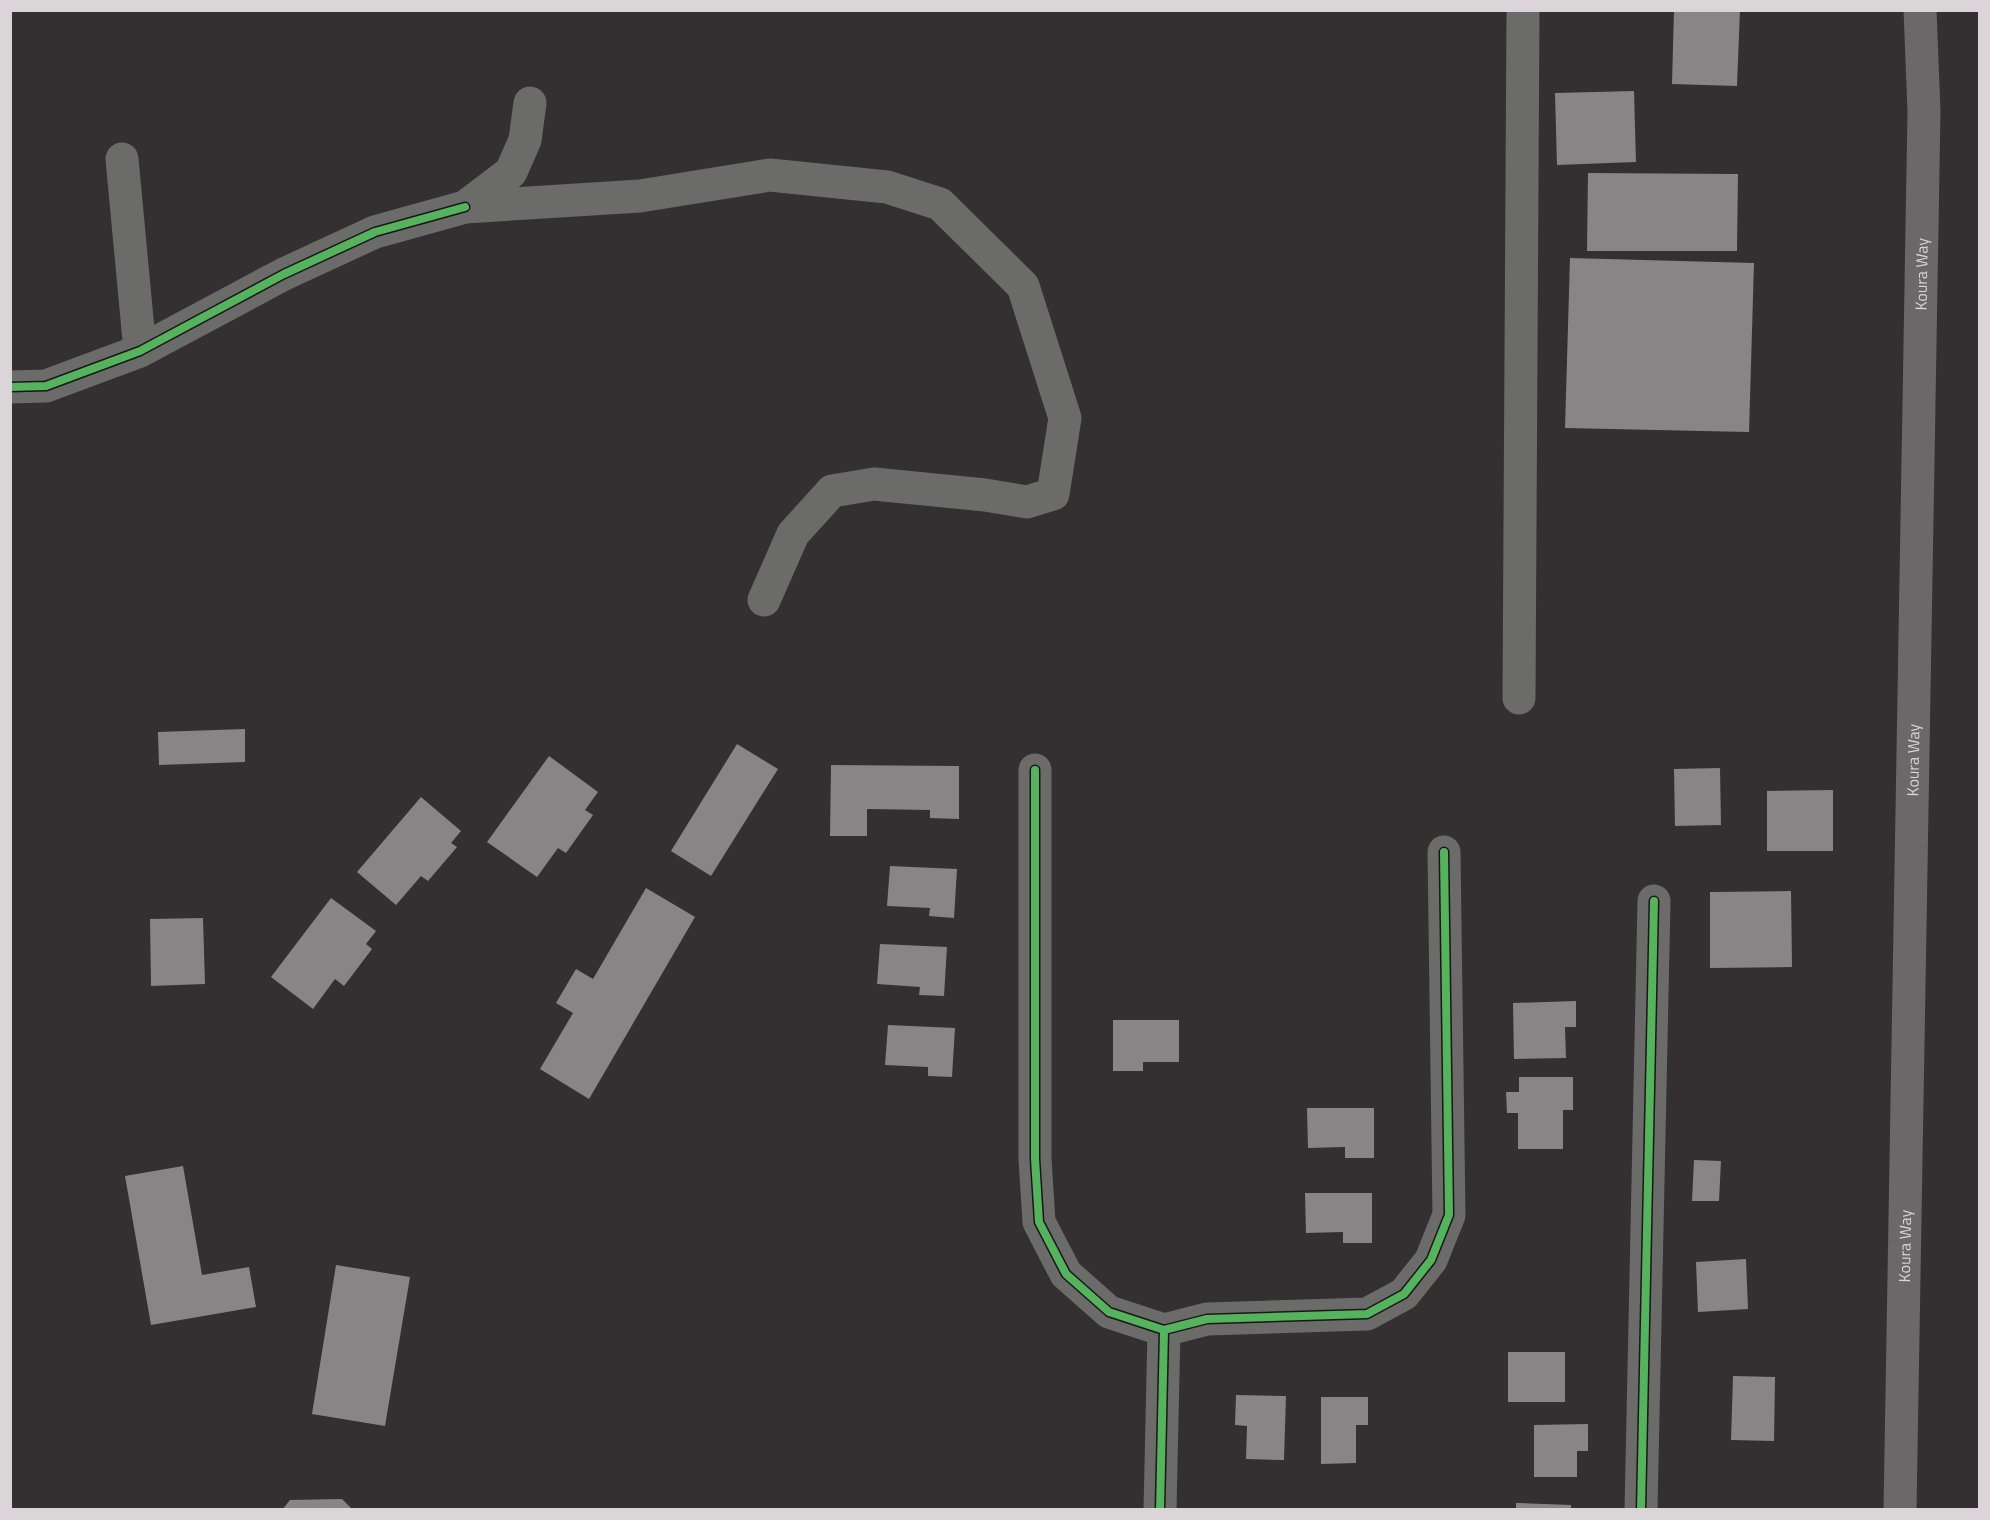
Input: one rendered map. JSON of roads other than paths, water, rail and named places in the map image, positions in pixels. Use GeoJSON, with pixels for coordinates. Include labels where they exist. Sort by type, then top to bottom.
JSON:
{"type":"FeatureCollection","features":[{"type":"Feature","properties":{"kind":"highway","name":"Koura Way"},"geometry":{"type":"LineString","coordinates":[[1900,1509],[1924,134],[1920,10]]}},
{"type":"Feature","properties":{"kind":"street"},"geometry":{"type":"LineString","coordinates":[[1519,698],[1523,10]]}},
{"type":"Feature","properties":{"kind":"street"},"geometry":{"type":"LineString","coordinates":[[465,207],[511,172],[525,140],[530,103]]}},
{"type":"Feature","properties":{"kind":"street"},"geometry":{"type":"LineString","coordinates":[[122,159],[140,351]]}},
{"type":"Feature","properties":{"kind":"street"},"geometry":{"type":"LineString","coordinates":[[10,387],[46,386],[140,351],[284,274],[375,232],[465,207],[639,196],[770,175],[887,187],[940,204],[1023,286],[1065,418],[1053,494],[1027,502],[985,495],[874,484],[832,491],[793,534],[764,600]]}},
{"type":"Feature","properties":{"kind":"street"},"geometry":{"type":"LineString","coordinates":[[1035,770],[1035,1147],[1039,1222],[1066,1274],[1100,1305],[1109,1312],[1164,1330],[1207,1318],[1367,1314],[1404,1294],[1431,1260],[1449,1215],[1444,852]]}},
{"type":"Feature","properties":{"kind":"street"},"geometry":{"type":"LineString","coordinates":[[1641,1509],[1654,901]]}},
{"type":"Feature","properties":{"kind":"street"},"geometry":{"type":"LineString","coordinates":[[1160,1509],[1164,1330]]}}]}
